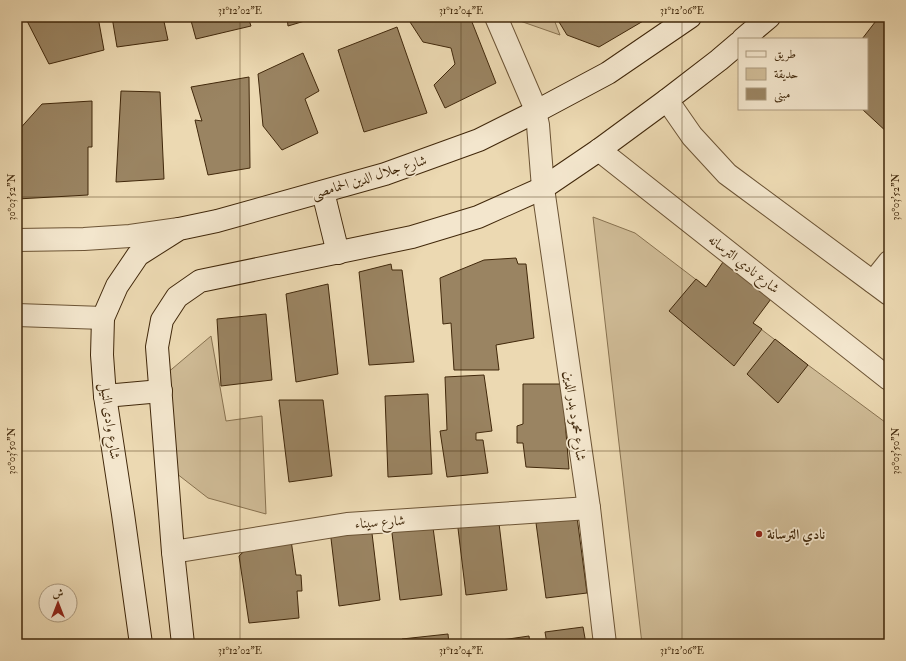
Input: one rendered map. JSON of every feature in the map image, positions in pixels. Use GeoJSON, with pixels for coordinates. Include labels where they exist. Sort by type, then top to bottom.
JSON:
{"type":"FeatureCollection","features":[{"type":"Feature","properties":{"kind":"main road","name":"شارع محمود بدر الدين"},"geometry":{"type":"LineString","coordinates":[[496,17],[533,103],[538,125],[543,188],[589,508],[605,644]]}},
{"type":"Feature","properties":{"kind":"main road","name":"شارع جلال الدين الحمامصى"},"geometry":{"type":"LineString","coordinates":[[17,240],[84,239],[130,236],[179,229],[217,221],[385,174],[479,140],[535,112],[608,73],[690,17]]}},
{"type":"Feature","properties":{"kind":"main road"},"geometry":{"type":"LineString","coordinates":[[744,38],[769,17]]}},
{"type":"Feature","properties":{"kind":"main road"},"geometry":{"type":"LineString","coordinates":[[183,644],[173,552],[157,347],[162,320],[177,297],[200,281],[412,237],[461,223],[543,188],[599,150],[719,60],[738,44]]}},
{"type":"Feature","properties":{"kind":"main road"},"geometry":{"type":"LineString","coordinates":[[666,100],[692,136],[727,174],[881,288],[889,262]]}},
{"type":"Feature","properties":{"kind":"main road","name":"شارع نادي الترسانه"},"geometry":{"type":"LineString","coordinates":[[599,150],[889,379]]}},
{"type":"Feature","properties":{"kind":"main road"},"geometry":{"type":"LineString","coordinates":[[323,192],[338,253]]}},
{"type":"Feature","properties":{"kind":"main road","name":"شارع وادى النيل"},"geometry":{"type":"LineString","coordinates":[[141,644],[105,396],[102,355],[104,318],[117,286],[138,255],[179,229]]}},
{"type":"Feature","properties":{"kind":"main road"},"geometry":{"type":"LineString","coordinates":[[17,315],[104,318]]}},
{"type":"Feature","properties":{"kind":"main road"},"geometry":{"type":"LineString","coordinates":[[105,396],[161,391]]}},
{"type":"Feature","properties":{"kind":"main road","name":"شارع سيناء"},"geometry":{"type":"LineString","coordinates":[[173,552],[347,524],[589,508]]}},
{"type":"Feature","properties":{"kind":"green space"},"geometry":{"type":"Polygon","coordinates":[[[517,17],[553,17],[560,35],[520,21],[517,17]]]}},
{"type":"Feature","properties":{"kind":"green space","name":"نادي الترسانة"},"geometry":{"type":"Polygon","coordinates":[[[593,217],[635,233],[889,425],[889,644],[642,644],[593,217]]]}},
{"type":"Feature","properties":{"kind":"green space"},"geometry":{"type":"Polygon","coordinates":[[[211,336],[226,421],[262,416],[266,514],[208,498],[172,470],[166,374],[211,336]]]}},
{"type":"Feature","properties":{"kind":"building"},"geometry":{"type":"Polygon","coordinates":[[[25,17],[98,17],[104,50],[49,64],[25,17]]]}},
{"type":"Feature","properties":{"kind":"building"},"geometry":{"type":"Polygon","coordinates":[[[112,17],[163,17],[168,40],[117,47],[112,17]]]}},
{"type":"Feature","properties":{"kind":"building"},"geometry":{"type":"Polygon","coordinates":[[[190,17],[248,17],[251,26],[196,39],[190,17]]]}},
{"type":"Feature","properties":{"kind":"building"},"geometry":{"type":"Polygon","coordinates":[[[287,17],[318,17],[288,26],[287,17]]]}},
{"type":"Feature","properties":{"kind":"building"},"geometry":{"type":"Polygon","coordinates":[[[419,17],[470,17],[496,83],[445,108],[434,85],[455,64],[451,48],[423,42],[410,22],[419,17]]]}},
{"type":"Feature","properties":{"kind":"building"},"geometry":{"type":"Polygon","coordinates":[[[556,17],[650,17],[599,47],[567,35],[556,17]]]}},
{"type":"Feature","properties":{"kind":"building"},"geometry":{"type":"Polygon","coordinates":[[[879,17],[889,17],[889,134],[863,110],[868,110],[868,38],[863,38],[879,17]]]}},
{"type":"Feature","properties":{"kind":"building"},"geometry":{"type":"Polygon","coordinates":[[[397,27],[427,113],[364,132],[338,50],[397,27]]]}},
{"type":"Feature","properties":{"kind":"building"},"geometry":{"type":"Polygon","coordinates":[[[303,53],[319,91],[305,99],[318,133],[282,150],[263,126],[258,74],[303,53]]]}},
{"type":"Feature","properties":{"kind":"building"},"geometry":{"type":"Polygon","coordinates":[[[249,77],[250,168],[208,175],[195,120],[202,121],[191,87],[249,77]]]}},
{"type":"Feature","properties":{"kind":"building"},"geometry":{"type":"Polygon","coordinates":[[[121,91],[160,92],[164,179],[116,182],[121,91]]]}},
{"type":"Feature","properties":{"kind":"building"},"geometry":{"type":"Polygon","coordinates":[[[92,101],[92,147],[88,147],[88,195],[17,199],[17,132],[42,104],[92,101]]]}},
{"type":"Feature","properties":{"kind":"building"},"geometry":{"type":"Polygon","coordinates":[[[516,258],[518,264],[526,264],[534,338],[496,345],[499,370],[454,370],[451,323],[443,324],[440,278],[484,260],[516,258]]]}},
{"type":"Feature","properties":{"kind":"building"},"geometry":{"type":"Polygon","coordinates":[[[723,262],[771,299],[753,323],[762,329],[734,366],[669,311],[696,279],[706,287],[723,262]]]}},
{"type":"Feature","properties":{"kind":"building"},"geometry":{"type":"Polygon","coordinates":[[[391,264],[392,270],[402,270],[414,362],[369,365],[359,272],[391,264]]]}},
{"type":"Feature","properties":{"kind":"building"},"geometry":{"type":"Polygon","coordinates":[[[328,284],[338,374],[296,382],[286,294],[328,284]]]}},
{"type":"Feature","properties":{"kind":"building"},"geometry":{"type":"Polygon","coordinates":[[[266,314],[272,380],[221,386],[217,319],[266,314]]]}},
{"type":"Feature","properties":{"kind":"building"},"geometry":{"type":"Polygon","coordinates":[[[775,339],[808,365],[778,403],[747,374],[775,339]]]}},
{"type":"Feature","properties":{"kind":"building"},"geometry":{"type":"Polygon","coordinates":[[[484,375],[492,431],[476,433],[476,440],[483,440],[488,473],[447,477],[440,431],[447,430],[445,377],[484,375]]]}},
{"type":"Feature","properties":{"kind":"building"},"geometry":{"type":"Polygon","coordinates":[[[523,384],[562,384],[569,469],[526,467],[523,443],[517,443],[517,426],[523,424],[523,384]]]}},
{"type":"Feature","properties":{"kind":"building"},"geometry":{"type":"Polygon","coordinates":[[[428,394],[432,474],[388,477],[385,396],[428,394]]]}},
{"type":"Feature","properties":{"kind":"building"},"geometry":{"type":"Polygon","coordinates":[[[279,400],[323,400],[332,476],[289,482],[279,400]]]}},
{"type":"Feature","properties":{"kind":"building"},"geometry":{"type":"Polygon","coordinates":[[[498,515],[507,590],[466,595],[457,520],[498,515]]]}},
{"type":"Feature","properties":{"kind":"building"},"geometry":{"type":"Polygon","coordinates":[[[577,517],[587,593],[546,598],[536,523],[577,517]]]}},
{"type":"Feature","properties":{"kind":"building"},"geometry":{"type":"Polygon","coordinates":[[[432,520],[442,595],[400,600],[391,525],[432,520]]]}},
{"type":"Feature","properties":{"kind":"building"},"geometry":{"type":"Polygon","coordinates":[[[371,525],[380,600],[339,606],[330,530],[371,525]]]}},
{"type":"Feature","properties":{"kind":"building"},"geometry":{"type":"Polygon","coordinates":[[[291,540],[296,575],[301,575],[302,591],[297,591],[299,618],[249,623],[239,556],[254,542],[291,540]]]}},
{"type":"Feature","properties":{"kind":"building"},"geometry":{"type":"Polygon","coordinates":[[[583,627],[586,644],[547,644],[545,632],[583,627]]]}},
{"type":"Feature","properties":{"kind":"building"},"geometry":{"type":"Polygon","coordinates":[[[448,634],[449,644],[403,644],[402,639],[448,634]]]}},
{"type":"Feature","properties":{"kind":"building"},"geometry":{"type":"Polygon","coordinates":[[[529,636],[530,644],[488,644],[488,642],[529,636]]]}},
{"type":"Feature","properties":{"kind":"place","name":"نادي الترسانة"},"geometry":{"type":"Point","coordinates":[759,534]}}]}
